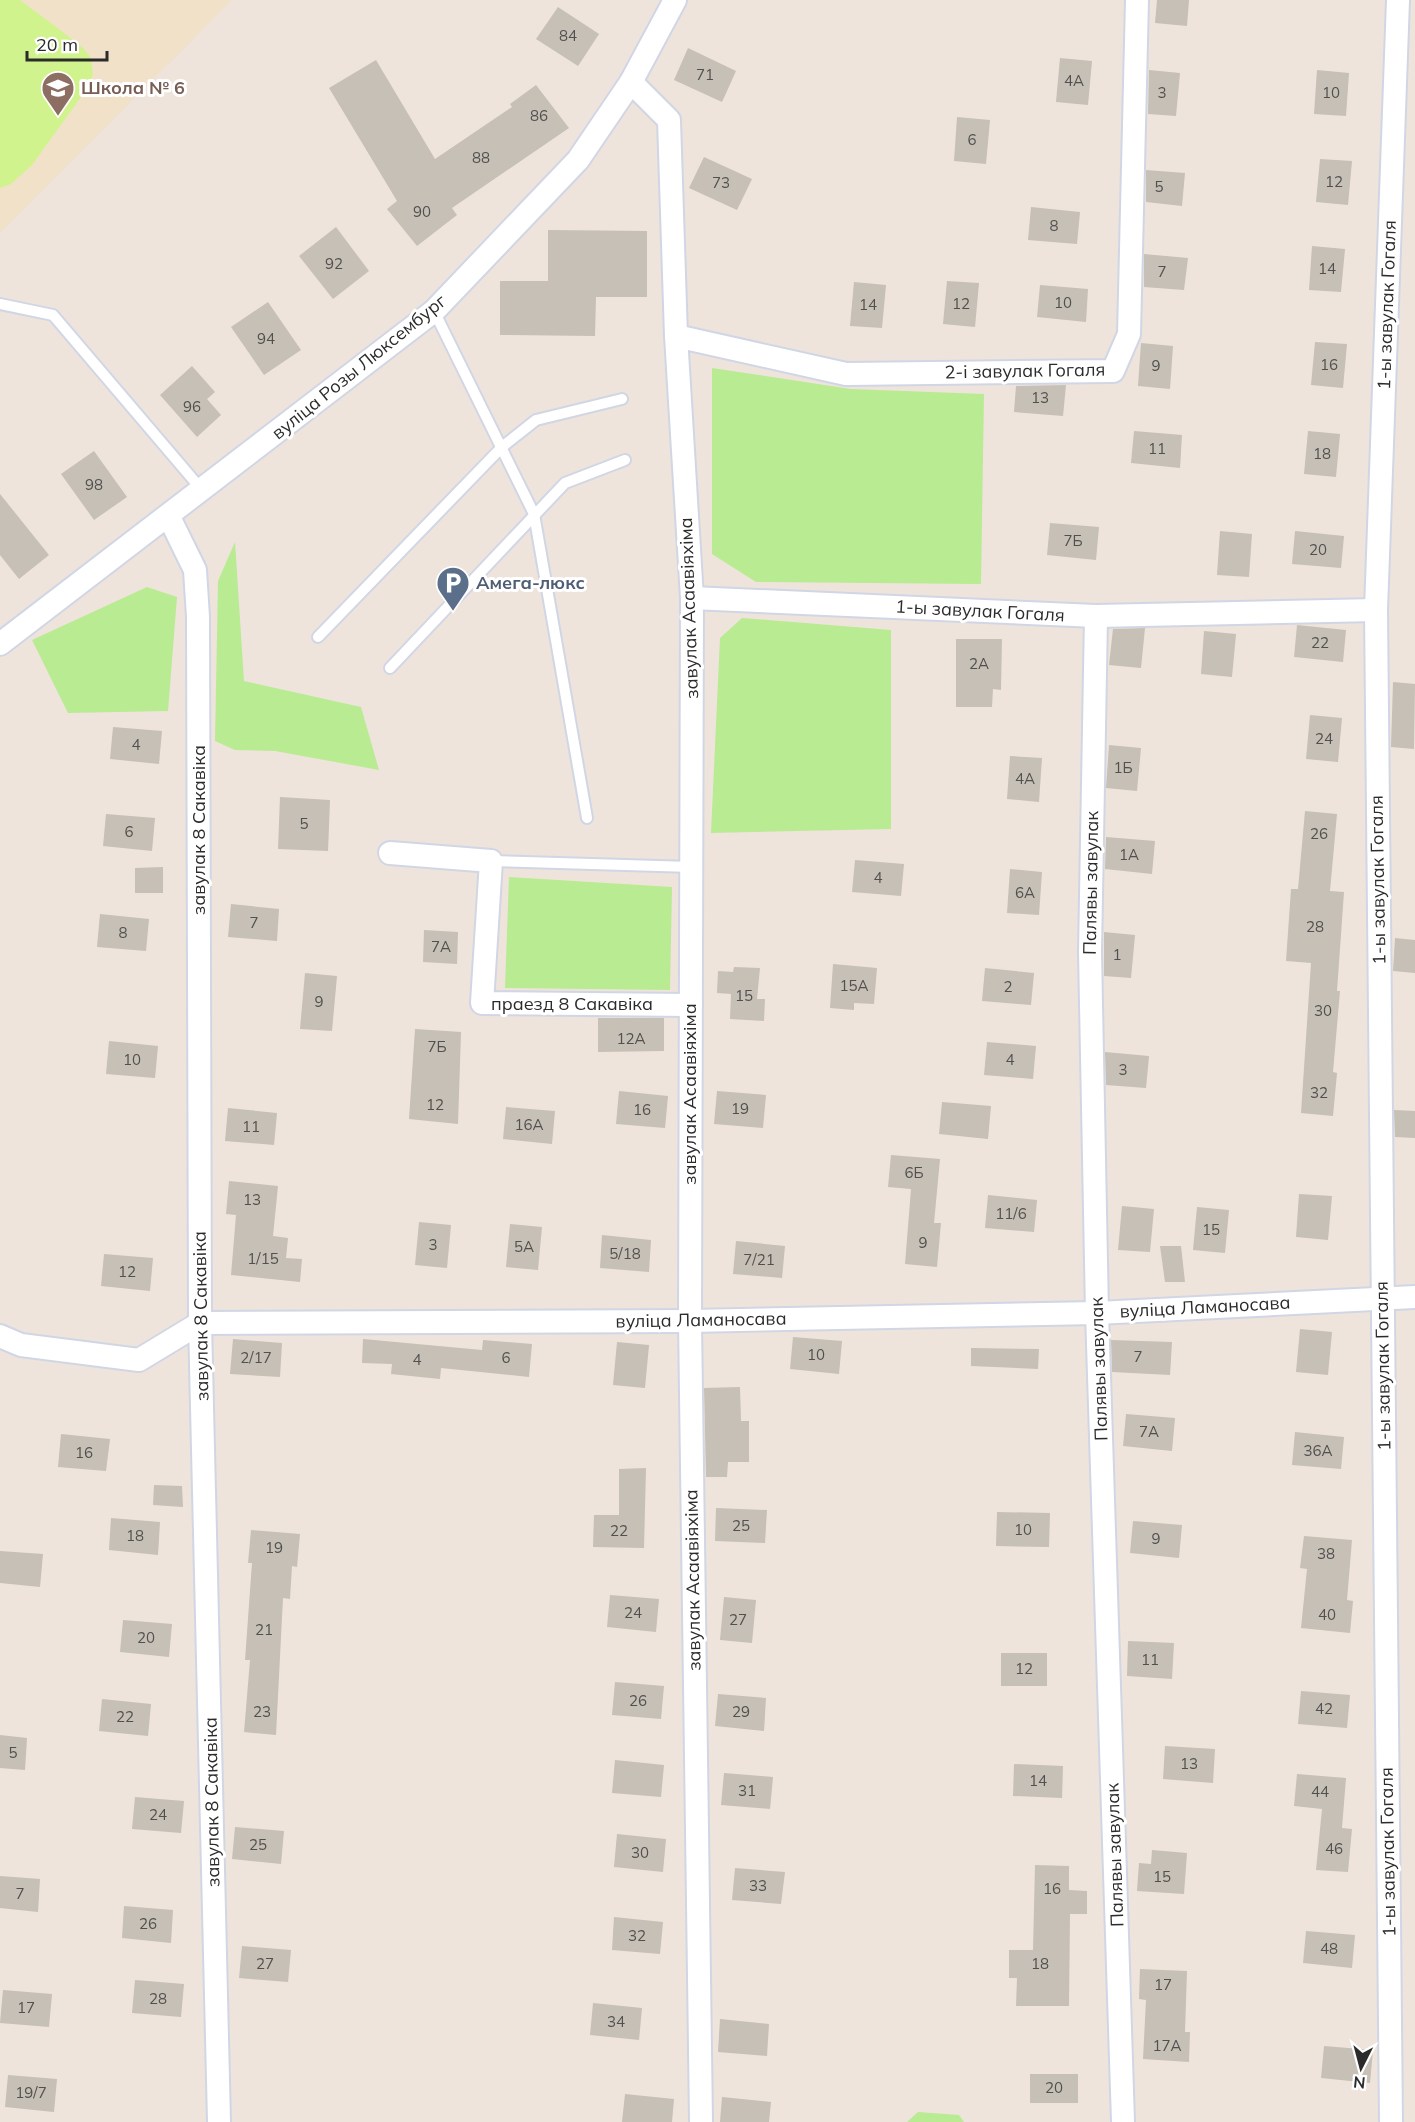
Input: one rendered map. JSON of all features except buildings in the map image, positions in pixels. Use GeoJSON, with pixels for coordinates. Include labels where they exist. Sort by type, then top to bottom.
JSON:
{"type":"FeatureCollection","features":[{"type":"Feature","properties":{"kind":"street","name":"вуліца Розы Люксембург"},"geometry":{"type":"LineString","coordinates":[[0,644],[169,517],[434,311],[578,160],[631,82],[675,0]]}},
{"type":"Feature","properties":{"kind":"street","name":"2-і завулак Гогаля"},"geometry":{"type":"LineString","coordinates":[[676,336],[846,374],[1113,371],[1129,334],[1137,0]]}},
{"type":"Feature","properties":{"kind":"street","name":"1-ы завулак Гогаля"},"geometry":{"type":"LineString","coordinates":[[1391,2122],[1376,610],[1398,0]]}},
{"type":"Feature","properties":{"kind":"street","name":"завулак Асаавіяхіма"},"geometry":{"type":"LineString","coordinates":[[631,82],[669,120],[676,336],[692,598],[690,1321],[701,2122]]}},
{"type":"Feature","properties":{"kind":"street","name":"завулак 8 Сакавіка"},"geometry":{"type":"LineString","coordinates":[[169,517],[195,570],[198,617],[200,1323],[219,2122]]}},
{"type":"Feature","properties":{"kind":"street","name":"1-ы завулак Гогаля"},"geometry":{"type":"LineString","coordinates":[[692,598],[1096,616],[1376,610]]}},
{"type":"Feature","properties":{"kind":"street","name":"Палявы завулак"},"geometry":{"type":"LineString","coordinates":[[1096,616],[1090,952],[1097,1313],[1123,2122]]}},
{"type":"Feature","properties":{"kind":"street"},"geometry":{"type":"LineString","coordinates":[[390,854],[491,861]]}},
{"type":"Feature","properties":{"kind":"street","name":"праезд 8 Сакавіка"},"geometry":{"type":"LineString","coordinates":[[491,861],[482,1003],[691,1005]]}},
{"type":"Feature","properties":{"kind":"street","name":"вуліца Ламаносава"},"geometry":{"type":"LineString","coordinates":[[200,1323],[690,1321],[1097,1313],[1415,1297]]}},
{"type":"Feature","properties":{"kind":"street"},"geometry":{"type":"LineString","coordinates":[[0,1336],[21,1345],[139,1360],[200,1323]]}},
{"type":"Feature","properties":{"kind":"lane"},"geometry":{"type":"LineString","coordinates":[[0,304],[53,315],[202,491]]}},
{"type":"Feature","properties":{"kind":"lane"},"geometry":{"type":"LineString","coordinates":[[434,311],[534,514],[587,818]]}},
{"type":"Feature","properties":{"kind":"lane"},"geometry":{"type":"LineString","coordinates":[[318,637],[502,447],[536,420],[622,399]]}},
{"type":"Feature","properties":{"kind":"lane"},"geometry":{"type":"LineString","coordinates":[[390,668],[565,483],[625,460]]}},
{"type":"Feature","properties":{"kind":"lane"},"geometry":{"type":"LineString","coordinates":[[491,861],[692,867]]}},
{"type":"Feature","properties":{"kind":"shaded area","name":"Школа № 6"},"geometry":{"type":"Polygon","coordinates":[[[0,0],[232,0],[0,233],[0,0]]]}},
{"type":"Feature","properties":{"kind":"green space"},"geometry":{"type":"Polygon","coordinates":[[[0,0],[20,0],[83,48],[91,58],[93,74],[86,90],[32,165],[11,184],[0,188],[0,0]]]}},
{"type":"Feature","properties":{"kind":"green space"},"geometry":{"type":"Polygon","coordinates":[[[712,368],[851,389],[984,394],[981,584],[756,582],[712,554],[712,368]]]}},
{"type":"Feature","properties":{"kind":"green space"},"geometry":{"type":"Polygon","coordinates":[[[235,542],[244,681],[361,707],[379,770],[275,751],[235,750],[215,741],[218,581],[235,542]]]}},
{"type":"Feature","properties":{"kind":"green space"},"geometry":{"type":"Polygon","coordinates":[[[147,587],[177,597],[168,711],[68,713],[32,640],[147,587]]]}},
{"type":"Feature","properties":{"kind":"green space"},"geometry":{"type":"Polygon","coordinates":[[[742,618],[891,630],[891,829],[711,833],[720,638],[742,618]]]}},
{"type":"Feature","properties":{"kind":"green space"},"geometry":{"type":"Polygon","coordinates":[[[509,877],[672,887],[670,990],[505,988],[509,877]]]}},
{"type":"Feature","properties":{"kind":"green space"},"geometry":{"type":"Polygon","coordinates":[[[918,2112],[959,2115],[964,2122],[907,2122],[918,2112]]]}},
{"type":"Feature","properties":{"kind":"place","name":"Школа № 6"},"geometry":{"type":"Point","coordinates":[58,117]}},
{"type":"Feature","properties":{"kind":"place","name":"Амега-люкс"},"geometry":{"type":"Point","coordinates":[453,612]}}]}
